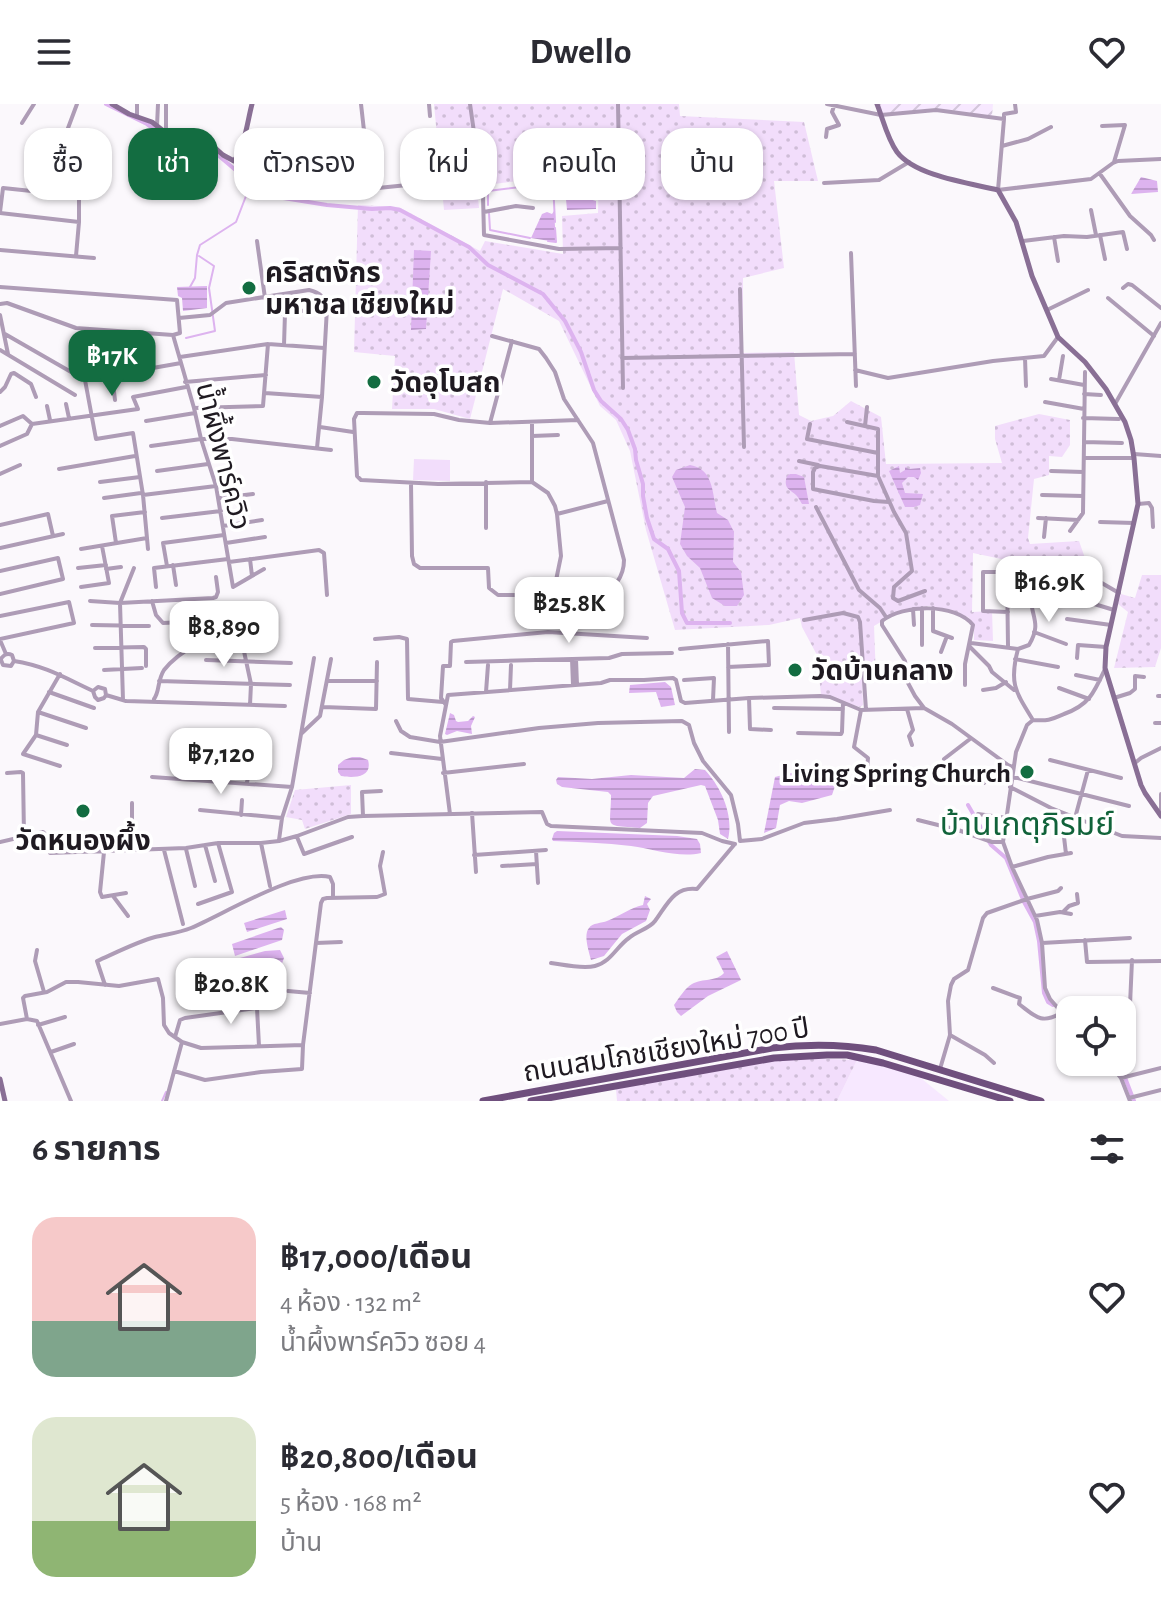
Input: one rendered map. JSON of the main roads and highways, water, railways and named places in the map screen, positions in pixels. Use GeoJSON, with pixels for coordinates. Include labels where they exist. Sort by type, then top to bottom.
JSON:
{"type":"FeatureCollection","features":[{"type":"Feature","properties":{"kind":"main road","name":"ถนนสมโภชเชียงใหม่ 700 ปี"},"geometry":{"type":"LineString","coordinates":[[483,1101],[794,1046],[850,1046],[876,1050],[1041,1101]]}},
{"type":"Feature","properties":{"kind":"main road","name":"ถนนสมโภชเชียงใหม่ 700 ปี"},"geometry":{"type":"LineString","coordinates":[[531,1101],[774,1058],[827,1055],[855,1056],[883,1063],[1010,1101]]}},
{"type":"Feature","properties":{"kind":"waterway"},"geometry":{"type":"LineString","coordinates":[[106,104],[161,134],[206,145],[265,193],[327,205],[400,210],[469,247],[488,265],[543,294],[565,321],[581,352],[594,390],[628,430],[643,484],[647,518],[654,539],[668,549],[679,571],[682,613],[687,623],[730,623]]}},
{"type":"Feature","properties":{"kind":"waterway"},"geometry":{"type":"LineString","coordinates":[[488,205],[488,191],[553,183],[555,222]]}},
{"type":"Feature","properties":{"kind":"waterway"},"geometry":{"type":"LineString","coordinates":[[190,287],[195,278],[200,245],[236,222],[244,200]]}},
{"type":"Feature","properties":{"kind":"waterway"},"geometry":{"type":"LineString","coordinates":[[489,213],[490,230],[530,238]]}},
{"type":"Feature","properties":{"kind":"waterway"},"geometry":{"type":"LineString","coordinates":[[548,241],[556,242],[555,228]]}},
{"type":"Feature","properties":{"kind":"waterway"},"geometry":{"type":"LineString","coordinates":[[186,338],[215,331],[209,288],[214,266],[199,256]]}},
{"type":"Feature","properties":{"kind":"waterway"},"geometry":{"type":"LineString","coordinates":[[968,805],[991,845],[1006,858],[1035,922],[1044,993],[1053,1005]]}},
{"type":"Feature","properties":{"kind":"waterway"},"geometry":{"type":"LineString","coordinates":[[1124,1076],[1134,1101]]}},
{"type":"Feature","properties":{"kind":"waterway"},"geometry":{"type":"LineString","coordinates":[[162,1101],[166,1092]]}},
{"type":"Feature","properties":{"kind":"place","name":"คริสตงักร มหาชล เชียงใหม่"},"geometry":{"type":"Point","coordinates":[249,288]}},
{"type":"Feature","properties":{"kind":"place","name":"วัดอุโบสถ"},"geometry":{"type":"Point","coordinates":[374,382]}},
{"type":"Feature","properties":{"kind":"place","name":"วัดบ้านกลาง"},"geometry":{"type":"Point","coordinates":[795,670]}},
{"type":"Feature","properties":{"kind":"place","name":"Living Spring Church"},"geometry":{"type":"Point","coordinates":[1027,772]}},
{"type":"Feature","properties":{"kind":"place","name":"วัดหนองผึ้ง"},"geometry":{"type":"Point","coordinates":[83,811]}},
{"type":"Feature","properties":{"kind":"district","name":"บ้านเกตุภิรมย์"},"geometry":{"type":"Point","coordinates":[1027,824]}}]}
